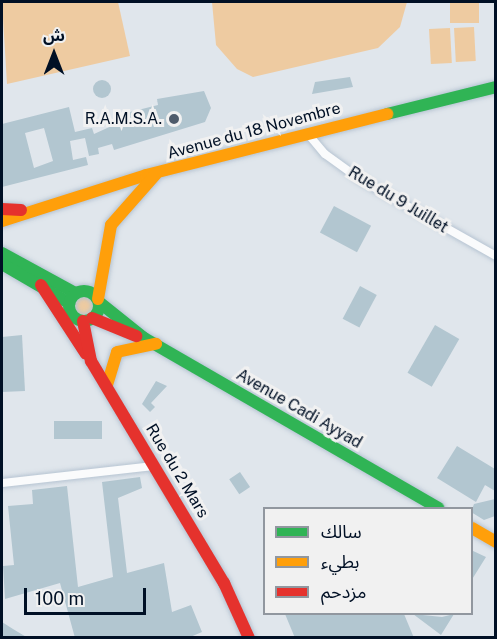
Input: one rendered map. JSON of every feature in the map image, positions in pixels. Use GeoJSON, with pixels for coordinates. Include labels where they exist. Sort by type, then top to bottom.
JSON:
{"type":"FeatureCollection","features":[{"type":"Feature","properties":{"kind":"main road","name":"Avenue du 18 Novembre"},"geometry":{"type":"LineString","coordinates":[[2,221],[22,210],[495,87]]}},
{"type":"Feature","properties":{"kind":"main road"},"geometry":{"type":"LineString","coordinates":[[72,298],[72,315],[88,320],[99,301],[111,225],[156,174]]}},
{"type":"Feature","properties":{"kind":"main road","name":"Avenue du 18 Novembre"},"geometry":{"type":"LineString","coordinates":[[2,209],[22,210]]}},
{"type":"Feature","properties":{"kind":"main road"},"geometry":{"type":"LineString","coordinates":[[2,253],[72,298]]}},
{"type":"Feature","properties":{"kind":"main road"},"geometry":{"type":"LineString","coordinates":[[2,264],[41,285],[72,298],[91,292],[99,301]]}},
{"type":"Feature","properties":{"kind":"main road"},"geometry":{"type":"LineString","coordinates":[[41,285],[91,361]]}},
{"type":"Feature","properties":{"kind":"main road","name":"Avenue Cadi Ayyad"},"geometry":{"type":"LineString","coordinates":[[99,301],[144,338]]}},
{"type":"Feature","properties":{"kind":"main road","name":"Avenue Cadi Ayyad"},"geometry":{"type":"LineString","coordinates":[[88,320],[156,344],[436,507]]}},
{"type":"Feature","properties":{"kind":"main road","name":"Rue du 2 Mars"},"geometry":{"type":"LineString","coordinates":[[88,320],[91,361],[224,583],[249,638]]}},
{"type":"Feature","properties":{"kind":"main road"},"geometry":{"type":"LineString","coordinates":[[106,385],[117,352],[156,344]]}},
{"type":"Feature","properties":{"kind":"main road"},"geometry":{"type":"LineString","coordinates":[[473,529],[495,542]]}},
{"type":"Feature","properties":{"kind":"street","name":"Rue du 9 Juillet"},"geometry":{"type":"LineString","coordinates":[[308,134],[325,154],[361,180],[495,256]]}},
{"type":"Feature","properties":{"kind":"street"},"geometry":{"type":"LineString","coordinates":[[2,483],[154,466]]}},
{"type":"Feature","properties":{"kind":"shaded area"},"geometry":{"type":"Polygon","coordinates":[[[2,2],[118,2],[130,56],[7,84],[2,2]]]}},
{"type":"Feature","properties":{"kind":"shaded area"},"geometry":{"type":"Polygon","coordinates":[[[212,2],[407,2],[400,27],[378,48],[253,77],[237,69],[216,45],[212,2]]]}},
{"type":"Feature","properties":{"kind":"shaded area"},"geometry":{"type":"Polygon","coordinates":[[[450,2],[479,2],[479,23],[450,23],[450,2]]]}},
{"type":"Feature","properties":{"kind":"shaded area"},"geometry":{"type":"Polygon","coordinates":[[[474,27],[476,61],[456,62],[454,28],[474,27]]]}},
{"type":"Feature","properties":{"kind":"shaded area"},"geometry":{"type":"Polygon","coordinates":[[[450,28],[452,63],[431,64],[429,29],[450,28]]]}},
{"type":"Feature","properties":{"kind":"shaded area"},"geometry":{"type":"Polygon","coordinates":[[[85,292],[94,296],[98,305],[94,314],[85,318],[76,314],[72,305],[76,296],[85,292]]]}},
{"type":"Feature","properties":{"kind":"building"},"geometry":{"type":"Polygon","coordinates":[[[350,77],[353,87],[312,94],[315,82],[350,77]]]}},
{"type":"Feature","properties":{"kind":"building"},"geometry":{"type":"Polygon","coordinates":[[[102,80],[108,83],[111,89],[108,95],[102,98],[96,95],[93,89],[96,83],[102,80]]]}},
{"type":"Feature","properties":{"kind":"building"},"geometry":{"type":"Polygon","coordinates":[[[204,91],[211,108],[205,122],[114,150],[112,144],[98,148],[99,154],[89,156],[85,138],[70,141],[73,160],[86,157],[88,165],[2,187],[2,124],[69,107],[75,132],[92,128],[94,134],[127,119],[126,113],[158,105],[157,99],[204,91]],[[44,128],[25,133],[34,168],[53,161],[44,128]]]}},
{"type":"Feature","properties":{"kind":"building"},"geometry":{"type":"Polygon","coordinates":[[[334,206],[371,226],[357,252],[320,232],[334,206]]]}},
{"type":"Feature","properties":{"kind":"building"},"geometry":{"type":"Polygon","coordinates":[[[360,286],[377,295],[359,328],[343,319],[360,286]]]}},
{"type":"Feature","properties":{"kind":"building"},"geometry":{"type":"Polygon","coordinates":[[[435,325],[459,339],[432,387],[408,373],[435,325]]]}},
{"type":"Feature","properties":{"kind":"building"},"geometry":{"type":"Polygon","coordinates":[[[22,335],[25,391],[2,392],[2,337],[22,335]]]}},
{"type":"Feature","properties":{"kind":"building"},"geometry":{"type":"Polygon","coordinates":[[[156,381],[167,386],[151,403],[155,407],[150,412],[142,404],[156,381]]]}},
{"type":"Feature","properties":{"kind":"building"},"geometry":{"type":"Polygon","coordinates":[[[54,421],[102,421],[102,439],[54,439],[54,421]]]}},
{"type":"Feature","properties":{"kind":"building"},"geometry":{"type":"Polygon","coordinates":[[[457,446],[495,469],[495,491],[485,485],[476,502],[437,478],[457,446]]]}},
{"type":"Feature","properties":{"kind":"building"},"geometry":{"type":"Polygon","coordinates":[[[240,472],[250,487],[239,494],[229,479],[240,472]]]}},
{"type":"Feature","properties":{"kind":"building"},"geometry":{"type":"Polygon","coordinates":[[[140,477],[142,488],[118,498],[127,573],[164,563],[172,612],[191,605],[202,632],[188,638],[75,638],[60,583],[5,599],[3,566],[14,565],[8,506],[33,504],[32,490],[67,486],[78,587],[113,577],[102,482],[140,477]]]}},
{"type":"Feature","properties":{"kind":"building"},"geometry":{"type":"Polygon","coordinates":[[[495,499],[495,516],[484,520],[473,513],[474,504],[495,499]]]}},
{"type":"Feature","properties":{"kind":"building"},"geometry":{"type":"Polygon","coordinates":[[[473,551],[486,557],[473,578],[473,551]]]}},
{"type":"Feature","properties":{"kind":"building"},"geometry":{"type":"Polygon","coordinates":[[[285,615],[404,615],[414,638],[295,638],[285,615]]]}},
{"type":"Feature","properties":{"kind":"building"},"geometry":{"type":"Polygon","coordinates":[[[414,615],[442,617],[453,615],[441,635],[414,615]]]}},
{"type":"Feature","properties":{"kind":"building"},"geometry":{"type":"Polygon","coordinates":[[[2,622],[13,629],[28,638],[2,638],[2,622]]]}},
{"type":"Feature","properties":{"kind":"traffic: fast"},"geometry":{"type":"LineString","coordinates":[[387,114],[496,87]]}},
{"type":"Feature","properties":{"kind":"traffic: fast"},"geometry":{"type":"LineString","coordinates":[[2,253],[75,293]]}},
{"type":"Feature","properties":{"kind":"traffic: fast"},"geometry":{"type":"LineString","coordinates":[[2,264],[69,303]]}},
{"type":"Feature","properties":{"kind":"traffic: fast"},"geometry":{"type":"LineString","coordinates":[[84,291],[95,295],[99,306],[95,317],[84,321],[73,317],[69,306],[73,295],[84,291]]}},
{"type":"Feature","properties":{"kind":"traffic: fast"},"geometry":{"type":"LineString","coordinates":[[99,302],[144,338],[436,507]]}},
{"type":"Feature","properties":{"kind":"traffic: slow"},"geometry":{"type":"LineString","coordinates":[[2,221],[146,175],[387,114]]}},
{"type":"Feature","properties":{"kind":"traffic: slow"},"geometry":{"type":"LineString","coordinates":[[98,299],[111,225],[156,174]]}},
{"type":"Feature","properties":{"kind":"traffic: slow"},"geometry":{"type":"LineString","coordinates":[[107,385],[117,352],[156,344]]}},
{"type":"Feature","properties":{"kind":"traffic: slow"},"geometry":{"type":"LineString","coordinates":[[473,529],[496,542]]}},
{"type":"Feature","properties":{"kind":"traffic: jam"},"geometry":{"type":"LineString","coordinates":[[2,209],[21,210]]}},
{"type":"Feature","properties":{"kind":"traffic: jam"},"geometry":{"type":"LineString","coordinates":[[41,285],[86,354]]}},
{"type":"Feature","properties":{"kind":"traffic: jam"},"geometry":{"type":"LineString","coordinates":[[92,318],[136,336]]}},
{"type":"Feature","properties":{"kind":"traffic: jam"},"geometry":{"type":"LineString","coordinates":[[83,321],[91,361],[224,583],[249,638]]}},
{"type":"Feature","properties":{"kind":"place","name":"R.A.M.S.A."},"geometry":{"type":"Point","coordinates":[174,119]}}]}
